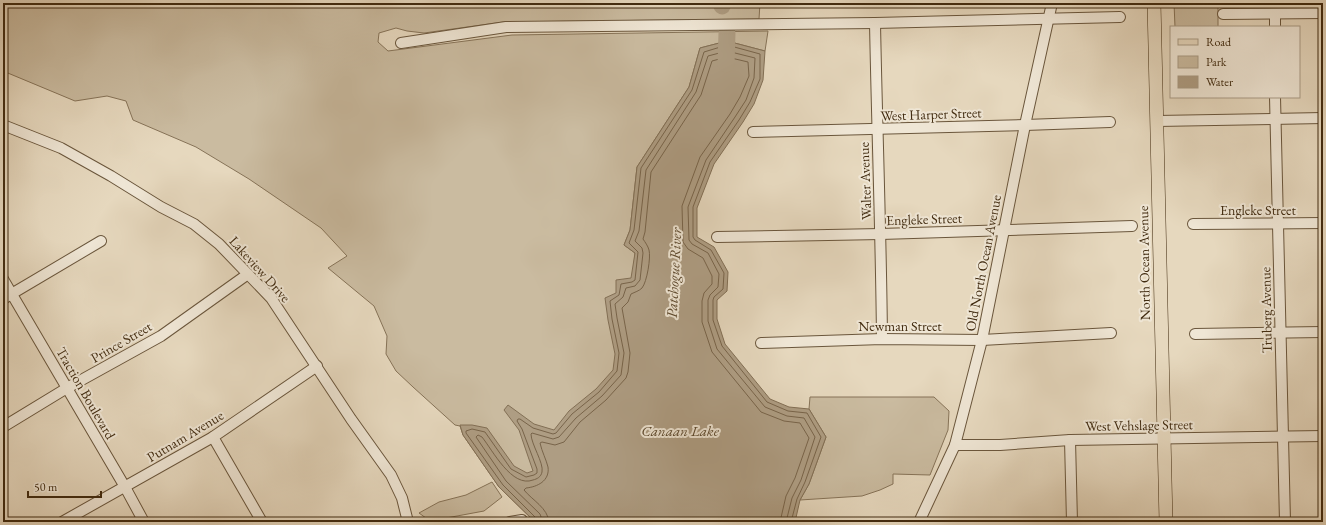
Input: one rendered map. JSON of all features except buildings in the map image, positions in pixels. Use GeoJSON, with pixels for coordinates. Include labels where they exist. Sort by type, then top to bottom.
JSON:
{"type":"FeatureCollection","features":[{"type":"Feature","properties":{"kind":"main road","name":"North Ocean Avenue"},"geometry":{"type":"LineString","coordinates":[[1154,3],[1166,522]]}},
{"type":"Feature","properties":{"kind":"street","name":"Old North Ocean Avenue"},"geometry":{"type":"LineString","coordinates":[[919,522],[955,445],[982,340],[1025,125],[1052,3]]}},
{"type":"Feature","properties":{"kind":"street"},"geometry":{"type":"LineString","coordinates":[[1223,14],[1323,13]]}},
{"type":"Feature","properties":{"kind":"street"},"geometry":{"type":"LineString","coordinates":[[1275,14],[1275,26]]}},
{"type":"Feature","properties":{"kind":"street"},"geometry":{"type":"LineString","coordinates":[[401,43],[506,27],[875,23],[1120,17]]}},
{"type":"Feature","properties":{"kind":"street","name":"Walter Avenue"},"geometry":{"type":"LineString","coordinates":[[875,23],[881,234],[882,339]]}},
{"type":"Feature","properties":{"kind":"street","name":"Truberg Avenue"},"geometry":{"type":"LineString","coordinates":[[1275,98],[1285,522]]}},
{"type":"Feature","properties":{"kind":"street"},"geometry":{"type":"LineString","coordinates":[[1157,121],[1323,118]]}},
{"type":"Feature","properties":{"kind":"street","name":"West Harper Street"},"geometry":{"type":"LineString","coordinates":[[752,132],[877,130],[1110,122]]}},
{"type":"Feature","properties":{"kind":"street","name":"Lakeview Drive"},"geometry":{"type":"LineString","coordinates":[[3,125],[61,148],[161,207],[194,224],[219,244],[271,298],[351,419],[391,475],[402,498],[408,522]]}},
{"type":"Feature","properties":{"kind":"street","name":"Engleke Street"},"geometry":{"type":"LineString","coordinates":[[1192,224],[1323,223]]}},
{"type":"Feature","properties":{"kind":"street","name":"Engleke Street"},"geometry":{"type":"LineString","coordinates":[[717,237],[881,234],[1132,226]]}},
{"type":"Feature","properties":{"kind":"street"},"geometry":{"type":"LineString","coordinates":[[8,297],[101,242]]}},
{"type":"Feature","properties":{"kind":"street","name":"Prince Street"},"geometry":{"type":"LineString","coordinates":[[3,427],[67,388],[161,336],[248,274]]}},
{"type":"Feature","properties":{"kind":"street","name":"Traction Boulevard"},"geometry":{"type":"LineString","coordinates":[[3,279],[8,297],[67,388],[144,522]]}},
{"type":"Feature","properties":{"kind":"street"},"geometry":{"type":"LineString","coordinates":[[1195,334],[1323,332]]}},
{"type":"Feature","properties":{"kind":"street","name":"Newman Street"},"geometry":{"type":"LineString","coordinates":[[761,343],[882,339],[982,340],[1111,333]]}},
{"type":"Feature","properties":{"kind":"street","name":"Putnam Avenue"},"geometry":{"type":"LineString","coordinates":[[62,522],[213,437],[317,366]]}},
{"type":"Feature","properties":{"kind":"street","name":"West Vehslage Street"},"geometry":{"type":"LineString","coordinates":[[955,445],[1000,445],[1070,440],[1323,436]]}},
{"type":"Feature","properties":{"kind":"street"},"geometry":{"type":"LineString","coordinates":[[213,437],[262,522]]}},
{"type":"Feature","properties":{"kind":"street"},"geometry":{"type":"LineString","coordinates":[[1070,440],[1072,522]]}},
{"type":"Feature","properties":{"kind":"street"},"geometry":{"type":"LineString","coordinates":[[510,522],[522,520]]}},
{"type":"Feature","properties":{"kind":"green space"},"geometry":{"type":"Polygon","coordinates":[[[3,3],[760,3],[759,19],[503,22],[424,33],[396,28],[379,33],[378,42],[388,51],[512,35],[768,31],[765,51],[727,41],[700,48],[689,87],[637,167],[630,230],[624,245],[635,253],[610,522],[533,522],[534,521],[499,487],[463,435],[460,426],[455,425],[396,371],[386,354],[387,336],[374,306],[328,268],[347,256],[321,228],[249,179],[196,147],[133,120],[126,101],[107,96],[75,101],[3,71],[3,3]]]}},
{"type":"Feature","properties":{"kind":"green space"},"geometry":{"type":"Polygon","coordinates":[[[1174,3],[1218,3],[1218,26],[1175,26],[1174,3]]]}},
{"type":"Feature","properties":{"kind":"green space"},"geometry":{"type":"Polygon","coordinates":[[[810,397],[934,397],[949,411],[948,430],[930,475],[893,474],[893,484],[862,496],[800,500],[809,484],[826,437],[809,409],[810,397]]]}},
{"type":"Feature","properties":{"kind":"green space"},"geometry":{"type":"Polygon","coordinates":[[[492,482],[502,497],[484,511],[430,521],[419,513],[439,502],[466,495],[492,482]]]}},
{"type":"Feature","properties":{"kind":"water","name":"Canaan Lake"},"geometry":{"type":"Polygon","coordinates":[[[727,41],[765,51],[763,80],[754,104],[714,164],[697,208],[697,237],[714,247],[728,272],[727,291],[717,300],[717,319],[725,344],[770,399],[789,407],[809,409],[826,437],[809,484],[800,500],[795,522],[535,522],[499,487],[463,435],[460,425],[472,425],[487,428],[514,466],[527,473],[533,471],[519,430],[504,410],[508,405],[534,424],[554,430],[569,411],[596,389],[613,370],[615,354],[605,298],[616,293],[616,280],[631,278],[635,253],[624,245],[630,230],[637,167],[689,87],[700,48],[727,41]]]}},
{"type":"Feature","properties":{"kind":"waterway","name":"Patchogue River"},"geometry":{"type":"LineString","coordinates":[[726,64],[727,33]]}}]}
